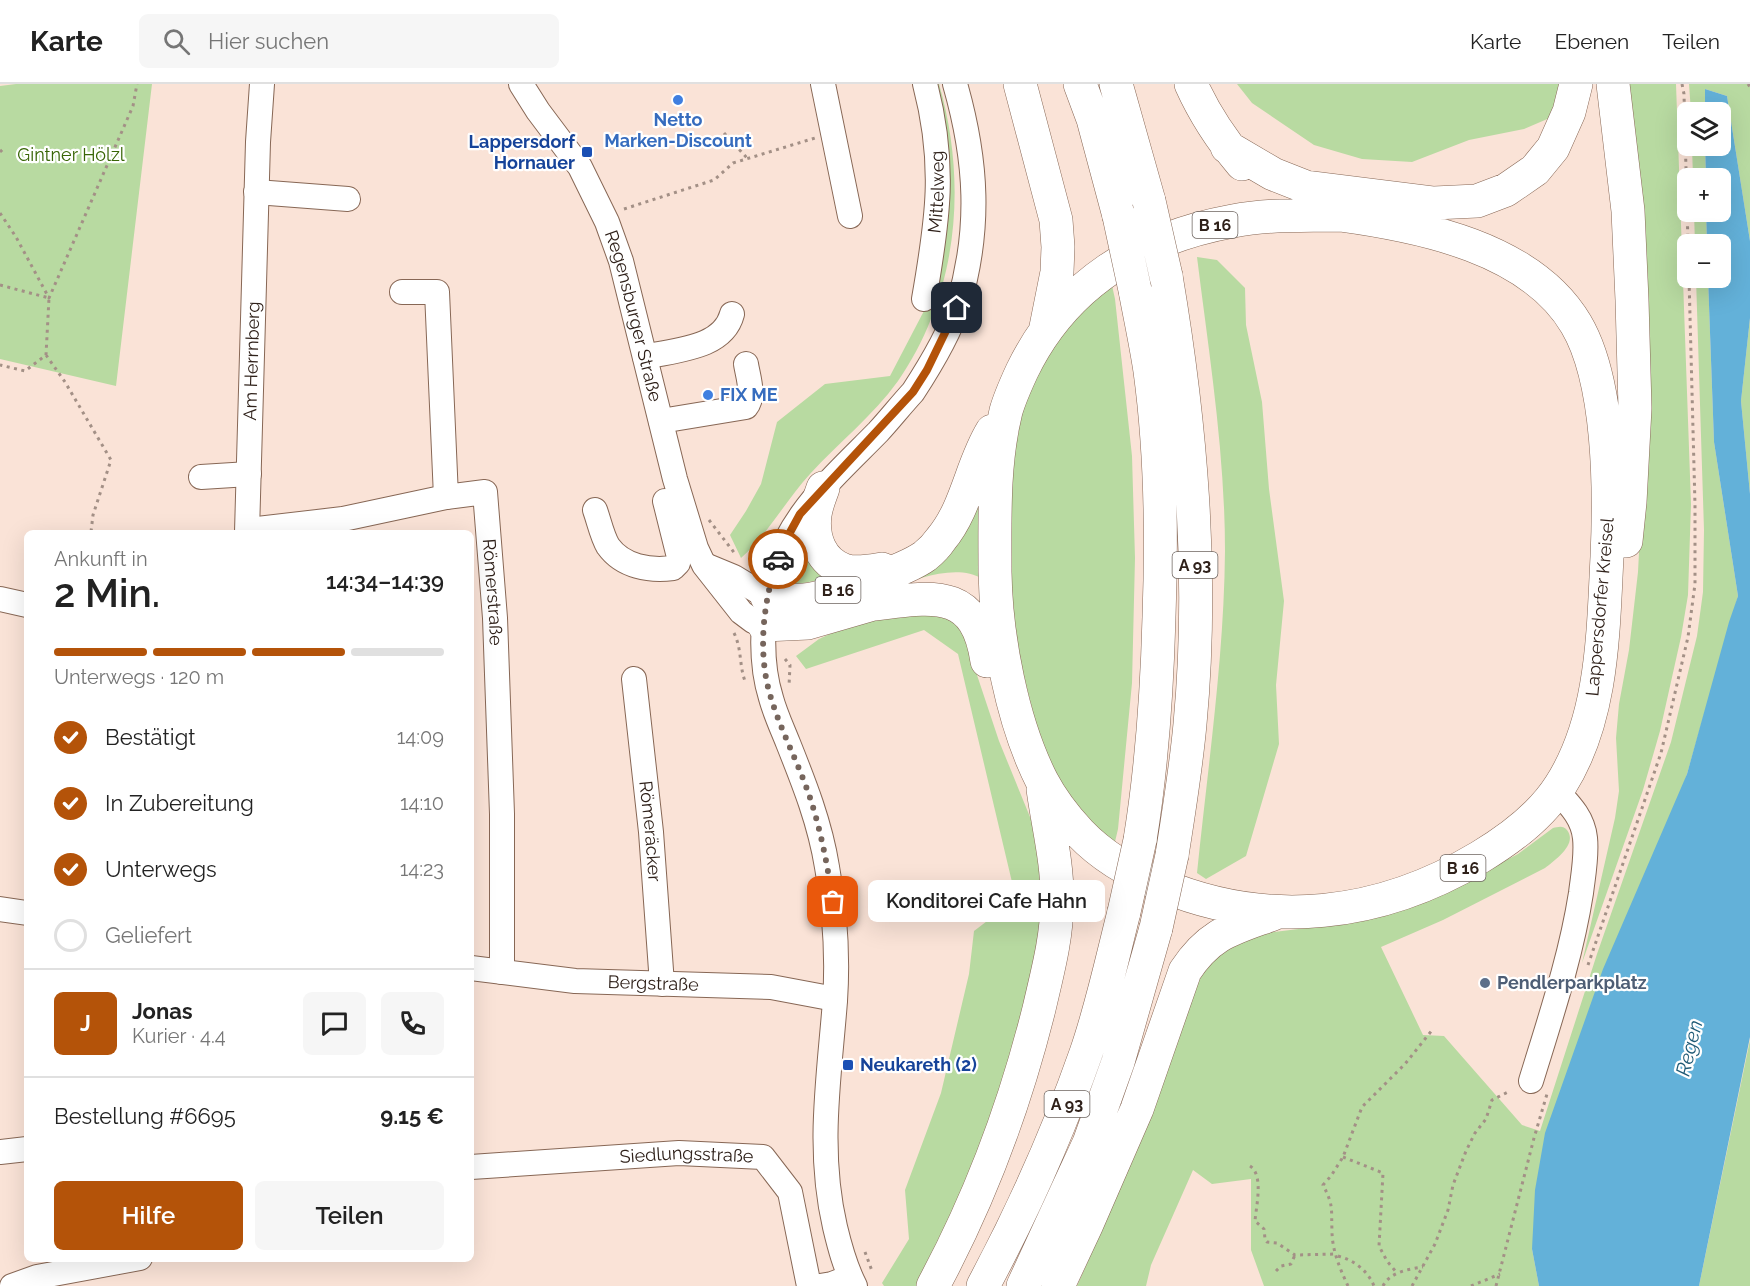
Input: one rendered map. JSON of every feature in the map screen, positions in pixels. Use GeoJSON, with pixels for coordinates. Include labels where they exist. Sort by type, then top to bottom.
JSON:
{"type":"FeatureCollection","features":[{"type":"Feature","properties":{"kind":"highway"},"geometry":{"type":"LineString","coordinates":[[1020,84],[1056,220],[1057,272],[1045,331]]}},
{"type":"Feature","properties":{"kind":"highway","name":"A 93"},"geometry":{"type":"LineString","coordinates":[[983,1286],[1009,1238],[1056,1134],[1087,1052],[1124,912],[1140,840],[1155,724],[1161,562],[1158,452],[1150,370],[1136,290],[1119,216],[1093,119],[1080,84]]}},
{"type":"Feature","properties":{"kind":"highway","name":"A 93"},"geometry":{"type":"LineString","coordinates":[[1023,1286],[1089,1143],[1118,1062],[1156,928],[1172,855],[1190,723],[1196,608],[1190,451],[1179,355],[1166,276],[1149,201],[1116,84]]}},
{"type":"Feature","properties":{"kind":"highway"},"geometry":{"type":"LineString","coordinates":[[1191,84],[1202,108],[1227,147],[1246,169],[1267,187],[1298,202],[1340,215]]}},
{"type":"Feature","properties":{"kind":"highway"},"geometry":{"type":"LineString","coordinates":[[1227,147],[1273,174],[1306,187],[1434,203],[1477,201],[1506,190],[1535,170],[1553,148],[1569,112],[1576,84]]}},
{"type":"Feature","properties":{"kind":"highway","name":"B 16"},"geometry":{"type":"LineString","coordinates":[[1420,228],[1489,216],[1509,207],[1535,190],[1557,166],[1573,141],[1584,106],[1585,84]]}},
{"type":"Feature","properties":{"kind":"highway","name":"B 16"},"geometry":{"type":"LineString","coordinates":[[1599,663],[1617,591],[1626,539],[1635,408],[1628,211],[1613,84]]}},
{"type":"Feature","properties":{"kind":"highway","name":"Lappersdorfer Kreisel"},"geometry":{"type":"LineString","coordinates":[[1340,215],[1420,228],[1485,251],[1533,278],[1559,300],[1580,329],[1592,362],[1602,409],[1607,463],[1608,531],[1599,663],[1588,727],[1578,755],[1557,791],[1514,835],[1450,876],[1412,891],[1359,906],[1329,911],[1277,913],[1235,907],[1185,895],[1151,881],[1115,862],[1084,838],[1059,809],[1042,781],[1014,705],[996,608],[996,481],[1005,416],[1015,386],[1045,331],[1076,294],[1152,244],[1202,228],[1270,216],[1340,215]]}},
{"type":"Feature","properties":{"kind":"highway","name":"B 16"},"geometry":{"type":"LineString","coordinates":[[755,618],[792,600],[818,598],[907,565],[925,556],[942,539],[967,493],[983,446],[1005,416]]}},
{"type":"Feature","properties":{"kind":"highway","name":"B 16"},"geometry":{"type":"LineString","coordinates":[[823,488],[815,514],[814,531],[821,552],[830,562],[844,570],[862,572],[907,565]]}},
{"type":"Feature","properties":{"kind":"highway","name":"B 16"},"geometry":{"type":"LineString","coordinates":[[755,618],[808,623],[923,589],[946,586],[963,588],[980,595],[996,608]]}},
{"type":"Feature","properties":{"kind":"highway"},"geometry":{"type":"LineString","coordinates":[[874,604],[914,599],[950,601],[974,620],[984,641],[1000,724],[1050,839]]}},
{"type":"Feature","properties":{"kind":"highway"},"geometry":{"type":"LineString","coordinates":[[935,1282],[974,1200],[1005,1124],[1029,1047],[1056,932],[1057,873],[1042,781]]}},
{"type":"Feature","properties":{"kind":"highway"},"geometry":{"type":"LineString","coordinates":[[1058,1286],[1088,1224],[1137,1109],[1185,971],[1197,953],[1213,938],[1228,930],[1277,913]]}},
{"type":"Feature","properties":{"kind":"street","name":"Am Herrnberg"},"geometry":{"type":"LineString","coordinates":[[248,530],[256,192],[262,84]]}},
{"type":"Feature","properties":{"kind":"street","name":"Regensburger Straße"},"geometry":{"type":"LineString","coordinates":[[521,84],[580,167],[604,215],[621,261],[675,479],[696,548],[704,565],[741,612],[753,621],[755,618]]}},
{"type":"Feature","properties":{"kind":"street"},"geometry":{"type":"LineString","coordinates":[[824,84],[850,216]]}},
{"type":"Feature","properties":{"kind":"street","name":"Mittelweg"},"geometry":{"type":"LineString","coordinates":[[924,84],[933,118],[939,160],[936,233],[924,299]]}},
{"type":"Feature","properties":{"kind":"street"},"geometry":{"type":"LineString","coordinates":[[820,1286],[852,1281],[843,1259],[829,1200],[824,1135],[835,999],[835,926],[828,867],[812,803],[770,697],[755,618],[782,547],[800,514],[913,392],[927,370],[957,308],[972,244],[974,178],[964,115],[956,84]]}},
{"type":"Feature","properties":{"kind":"street"},"geometry":{"type":"LineString","coordinates":[[256,192],[348,199]]}},
{"type":"Feature","properties":{"kind":"street"},"geometry":{"type":"LineString","coordinates":[[402,292],[437,292],[446,497]]}},
{"type":"Feature","properties":{"kind":"street"},"geometry":{"type":"LineString","coordinates":[[645,357],[709,341],[729,326],[732,314]]}},
{"type":"Feature","properties":{"kind":"street"},"geometry":{"type":"LineString","coordinates":[[661,421],[746,407],[750,400],[746,364]]}},
{"type":"Feature","properties":{"kind":"street"},"geometry":{"type":"LineString","coordinates":[[595,510],[608,545],[618,556],[641,568],[657,570],[673,568],[678,563],[679,550],[657,465],[660,460],[670,458]]}},
{"type":"Feature","properties":{"kind":"street"},"geometry":{"type":"LineString","coordinates":[[201,477],[249,474]]}},
{"type":"Feature","properties":{"kind":"street","name":"Römerstraße"},"geometry":{"type":"LineString","coordinates":[[446,497],[485,492],[496,641],[502,814],[502,972]]}},
{"type":"Feature","properties":{"kind":"street","name":"Am Herrnberg"},"geometry":{"type":"LineString","coordinates":[[268,530],[346,526],[446,497]]}},
{"type":"Feature","properties":{"kind":"street"},"geometry":{"type":"LineString","coordinates":[[0,599],[24,604]]}},
{"type":"Feature","properties":{"kind":"street","name":"Römeräcker"},"geometry":{"type":"LineString","coordinates":[[634,679],[651,832],[662,984]]}},
{"type":"Feature","properties":{"kind":"street"},"geometry":{"type":"LineString","coordinates":[[1540,1083],[1577,917],[1584,871],[1585,838],[1581,821],[1557,791]]}},
{"type":"Feature","properties":{"kind":"street"},"geometry":{"type":"LineString","coordinates":[[0,909],[24,913]]}},
{"type":"Feature","properties":{"kind":"street","name":"Bergstraße"},"geometry":{"type":"LineString","coordinates":[[474,968],[575,981],[771,987],[835,999]]}},
{"type":"Feature","properties":{"kind":"street"},"geometry":{"type":"LineString","coordinates":[[0,1152],[24,1149]]}},
{"type":"Feature","properties":{"kind":"street","name":"Siedlungsstraße"},"geometry":{"type":"LineString","coordinates":[[474,1167],[679,1153],[763,1157],[790,1192],[809,1286]]}},
{"type":"Feature","properties":{"kind":"street"},"geometry":{"type":"LineString","coordinates":[[12,1286],[37,1277],[118,1262]]}},
{"type":"Feature","properties":{"kind":"path"},"geometry":{"type":"LineString","coordinates":[[91,530],[93,514],[111,460],[65,382],[46,355],[49,298],[134,106],[137,84]]}},
{"type":"Feature","properties":{"kind":"path"},"geometry":{"type":"LineString","coordinates":[[1682,84],[1688,234]]}},
{"type":"Feature","properties":{"kind":"path"},"geometry":{"type":"LineString","coordinates":[[724,132],[747,158]]}},
{"type":"Feature","properties":{"kind":"path"},"geometry":{"type":"LineString","coordinates":[[604,215],[714,180],[733,163],[834,132]]}},
{"type":"Feature","properties":{"kind":"path"},"geometry":{"type":"LineString","coordinates":[[0,152],[4,148]]}},
{"type":"Feature","properties":{"kind":"path"},"geometry":{"type":"LineString","coordinates":[[0,213],[16,237],[49,298]]}},
{"type":"Feature","properties":{"kind":"path"},"geometry":{"type":"LineString","coordinates":[[0,285],[49,298]]}},
{"type":"Feature","properties":{"kind":"path"},"geometry":{"type":"LineString","coordinates":[[1585,974],[1660,753],[1688,637],[1695,584],[1689,288]]}},
{"type":"Feature","properties":{"kind":"path"},"geometry":{"type":"LineString","coordinates":[[0,365],[25,370],[46,355]]}},
{"type":"Feature","properties":{"kind":"path"},"geometry":{"type":"LineString","coordinates":[[741,657],[739,642],[755,618]]}},
{"type":"Feature","properties":{"kind":"path"},"geometry":{"type":"LineString","coordinates":[[1348,1286],[1340,1269],[1332,1232],[1331,1203],[1323,1185],[1343,1157],[1362,1107],[1405,1064],[1433,1029]]}},
{"type":"Feature","properties":{"kind":"path"},"geometry":{"type":"LineString","coordinates":[[1496,1286],[1534,1138],[1540,1083]]}},
{"type":"Feature","properties":{"kind":"path"},"geometry":{"type":"LineString","coordinates":[[1412,1286],[1435,1244],[1466,1150],[1486,1119],[1492,1101],[1508,1092]]}},
{"type":"Feature","properties":{"kind":"path"},"geometry":{"type":"LineString","coordinates":[[1343,1157],[1383,1173],[1379,1246],[1397,1273]]}},
{"type":"Feature","properties":{"kind":"path"},"geometry":{"type":"LineString","coordinates":[[1250,1167],[1257,1175],[1259,1204],[1255,1217],[1256,1223],[1264,1229],[1265,1239],[1268,1242],[1277,1243],[1295,1255],[1337,1255],[1353,1262],[1370,1278],[1374,1286]]}},
{"type":"Feature","properties":{"kind":"path"},"geometry":{"type":"LineString","coordinates":[[1276,1271],[1281,1266],[1291,1264],[1295,1255]]}},
{"type":"Feature","properties":{"kind":"path"},"geometry":{"type":"LineString","coordinates":[[1383,1286],[1385,1281],[1397,1273],[1423,1267]]}},
{"type":"Feature","properties":{"kind":"path"},"geometry":{"type":"LineString","coordinates":[[1470,1286],[1500,1274]]}},
{"type":"Feature","properties":{"kind":"green space","name":"Gintner Hölzl"},"geometry":{"type":"Polygon","coordinates":[[[152,84],[116,386],[0,359],[0,86],[152,84]]]}},
{"type":"Feature","properties":{"kind":"green space"},"geometry":{"type":"Polygon","coordinates":[[[930,84],[939,84],[948,122],[955,199],[952,237],[945,275],[934,312],[918,347],[888,394],[810,474],[751,549],[741,558],[730,535],[761,484],[777,422],[825,384],[890,376],[926,307],[930,84]]]}},
{"type":"Feature","properties":{"kind":"green space"},"geometry":{"type":"Polygon","coordinates":[[[1237,84],[1564,84],[1552,117],[1524,129],[1469,140],[1412,162],[1362,159],[1314,145],[1252,103],[1237,84]]]}},
{"type":"Feature","properties":{"kind":"green space"},"geometry":{"type":"Polygon","coordinates":[[[1629,84],[1676,84],[1679,168],[1677,168],[1677,222],[1681,222],[1681,234],[1677,234],[1677,288],[1683,288],[1691,504],[1688,595],[1660,731],[1643,790],[1582,963],[1619,791],[1616,738],[1638,572],[1646,418],[1629,84]]]}},
{"type":"Feature","properties":{"kind":"green space"},"geometry":{"type":"Polygon","coordinates":[[[1689,84],[1750,84],[1750,241],[1731,121],[1731,102],[1728,102],[1727,96],[1705,89],[1705,102],[1690,102],[1689,84]]]}},
{"type":"Feature","properties":{"kind":"green space"},"geometry":{"type":"Polygon","coordinates":[[[1692,156],[1705,156],[1706,168],[1693,168],[1692,156]]]}},
{"type":"Feature","properties":{"kind":"green space"},"geometry":{"type":"Polygon","coordinates":[[[1694,222],[1706,222],[1707,234],[1695,234],[1694,222]]]}},
{"type":"Feature","properties":{"kind":"green space"},"geometry":{"type":"Polygon","coordinates":[[[1197,257],[1217,260],[1245,288],[1246,325],[1262,402],[1269,489],[1284,601],[1276,685],[1279,744],[1246,856],[1206,879],[1197,873],[1219,672],[1225,551],[1219,440],[1197,257]]]}},
{"type":"Feature","properties":{"kind":"green space"},"geometry":{"type":"Polygon","coordinates":[[[1111,281],[1115,299],[1132,456],[1135,558],[1132,683],[1118,829],[1114,846],[1084,818],[1046,764],[1010,621],[1007,474],[1021,402],[1051,341],[1111,281]]]}},
{"type":"Feature","properties":{"kind":"green space"},"geometry":{"type":"Polygon","coordinates":[[[1696,288],[1708,288],[1714,442],[1738,596],[1687,774],[1532,1249],[1539,1286],[1264,1286],[1251,1250],[1251,1179],[1212,1184],[1193,1170],[1151,1265],[1146,1286],[1077,1286],[1110,1211],[1175,1022],[1213,948],[1265,933],[1331,925],[1468,880],[1518,854],[1553,828],[1564,827],[1570,835],[1568,846],[1545,868],[1443,920],[1381,947],[1423,1035],[1444,1036],[1522,1125],[1540,1131],[1597,954],[1671,742],[1697,636],[1703,592],[1704,530],[1696,288]]]}},
{"type":"Feature","properties":{"kind":"green space"},"geometry":{"type":"Polygon","coordinates":[[[1750,318],[1750,494],[1741,401],[1750,318]]]}},
{"type":"Feature","properties":{"kind":"green space"},"geometry":{"type":"Polygon","coordinates":[[[980,489],[983,579],[972,574],[949,572],[891,588],[890,583],[980,489]]]}},
{"type":"Feature","properties":{"kind":"green space"},"geometry":{"type":"Polygon","coordinates":[[[801,544],[837,577],[786,586],[783,581],[791,559],[801,544]]]}},
{"type":"Feature","properties":{"kind":"green space"},"geometry":{"type":"Polygon","coordinates":[[[934,608],[967,632],[975,669],[999,741],[1039,839],[1046,914],[1021,1028],[964,1192],[920,1286],[884,1286],[882,1283],[909,1239],[905,1190],[941,1093],[969,974],[974,931],[1016,899],[958,654],[924,630],[806,669],[796,656],[819,639],[847,626],[934,608]]]}},
{"type":"Feature","properties":{"kind":"green space"},"geometry":{"type":"Polygon","coordinates":[[[1750,1040],[1750,1286],[1699,1286],[1750,1040]]]}},
{"type":"Feature","properties":{"kind":"water"},"geometry":{"type":"Polygon","coordinates":[[[1705,89],[1727,96],[1728,102],[1705,102],[1705,89]]]}},
{"type":"Feature","properties":{"kind":"water","name":"Regen"},"geometry":{"type":"Polygon","coordinates":[[[1731,121],[1750,241],[1750,318],[1741,401],[1750,494],[1750,1037],[1699,1286],[1539,1286],[1532,1249],[1535,1190],[1545,1133],[1603,969],[1687,774],[1738,596],[1714,442],[1708,288],[1731,288],[1731,234],[1707,234],[1706,222],[1731,222],[1731,168],[1706,168],[1705,156],[1731,156],[1731,121]]]}},
{"type":"Feature","properties":{"kind":"way so far"},"geometry":{"type":"LineString","coordinates":[[778,559],[767,597],[764,625],[765,667],[770,697],[812,803],[828,867],[833,902]]}},
{"type":"Feature","properties":{"kind":"place","name":"Netto Marken-Discount"},"geometry":{"type":"Point","coordinates":[678,100]}},
{"type":"Feature","properties":{"kind":"place","name":"Lappersdorf Hornauer"},"geometry":{"type":"Point","coordinates":[587,152]}},
{"type":"Feature","properties":{"kind":"place","name":"FIX ME"},"geometry":{"type":"Point","coordinates":[708,395]}},
{"type":"Feature","properties":{"kind":"place","name":"Konditorei Cafe Hahn"},"geometry":{"type":"Point","coordinates":[833,902]}},
{"type":"Feature","properties":{"kind":"place","name":"Pendlerparkplatz"},"geometry":{"type":"Point","coordinates":[1485,983]}},
{"type":"Feature","properties":{"kind":"place","name":"Neukareth (2)"},"geometry":{"type":"Point","coordinates":[848,1065]}},
{"type":"Feature","properties":{"kind":"route"},"geometry":{"type":"LineString","coordinates":[[778,559],[800,514],[913,392],[927,370],[957,308]]}}]}
